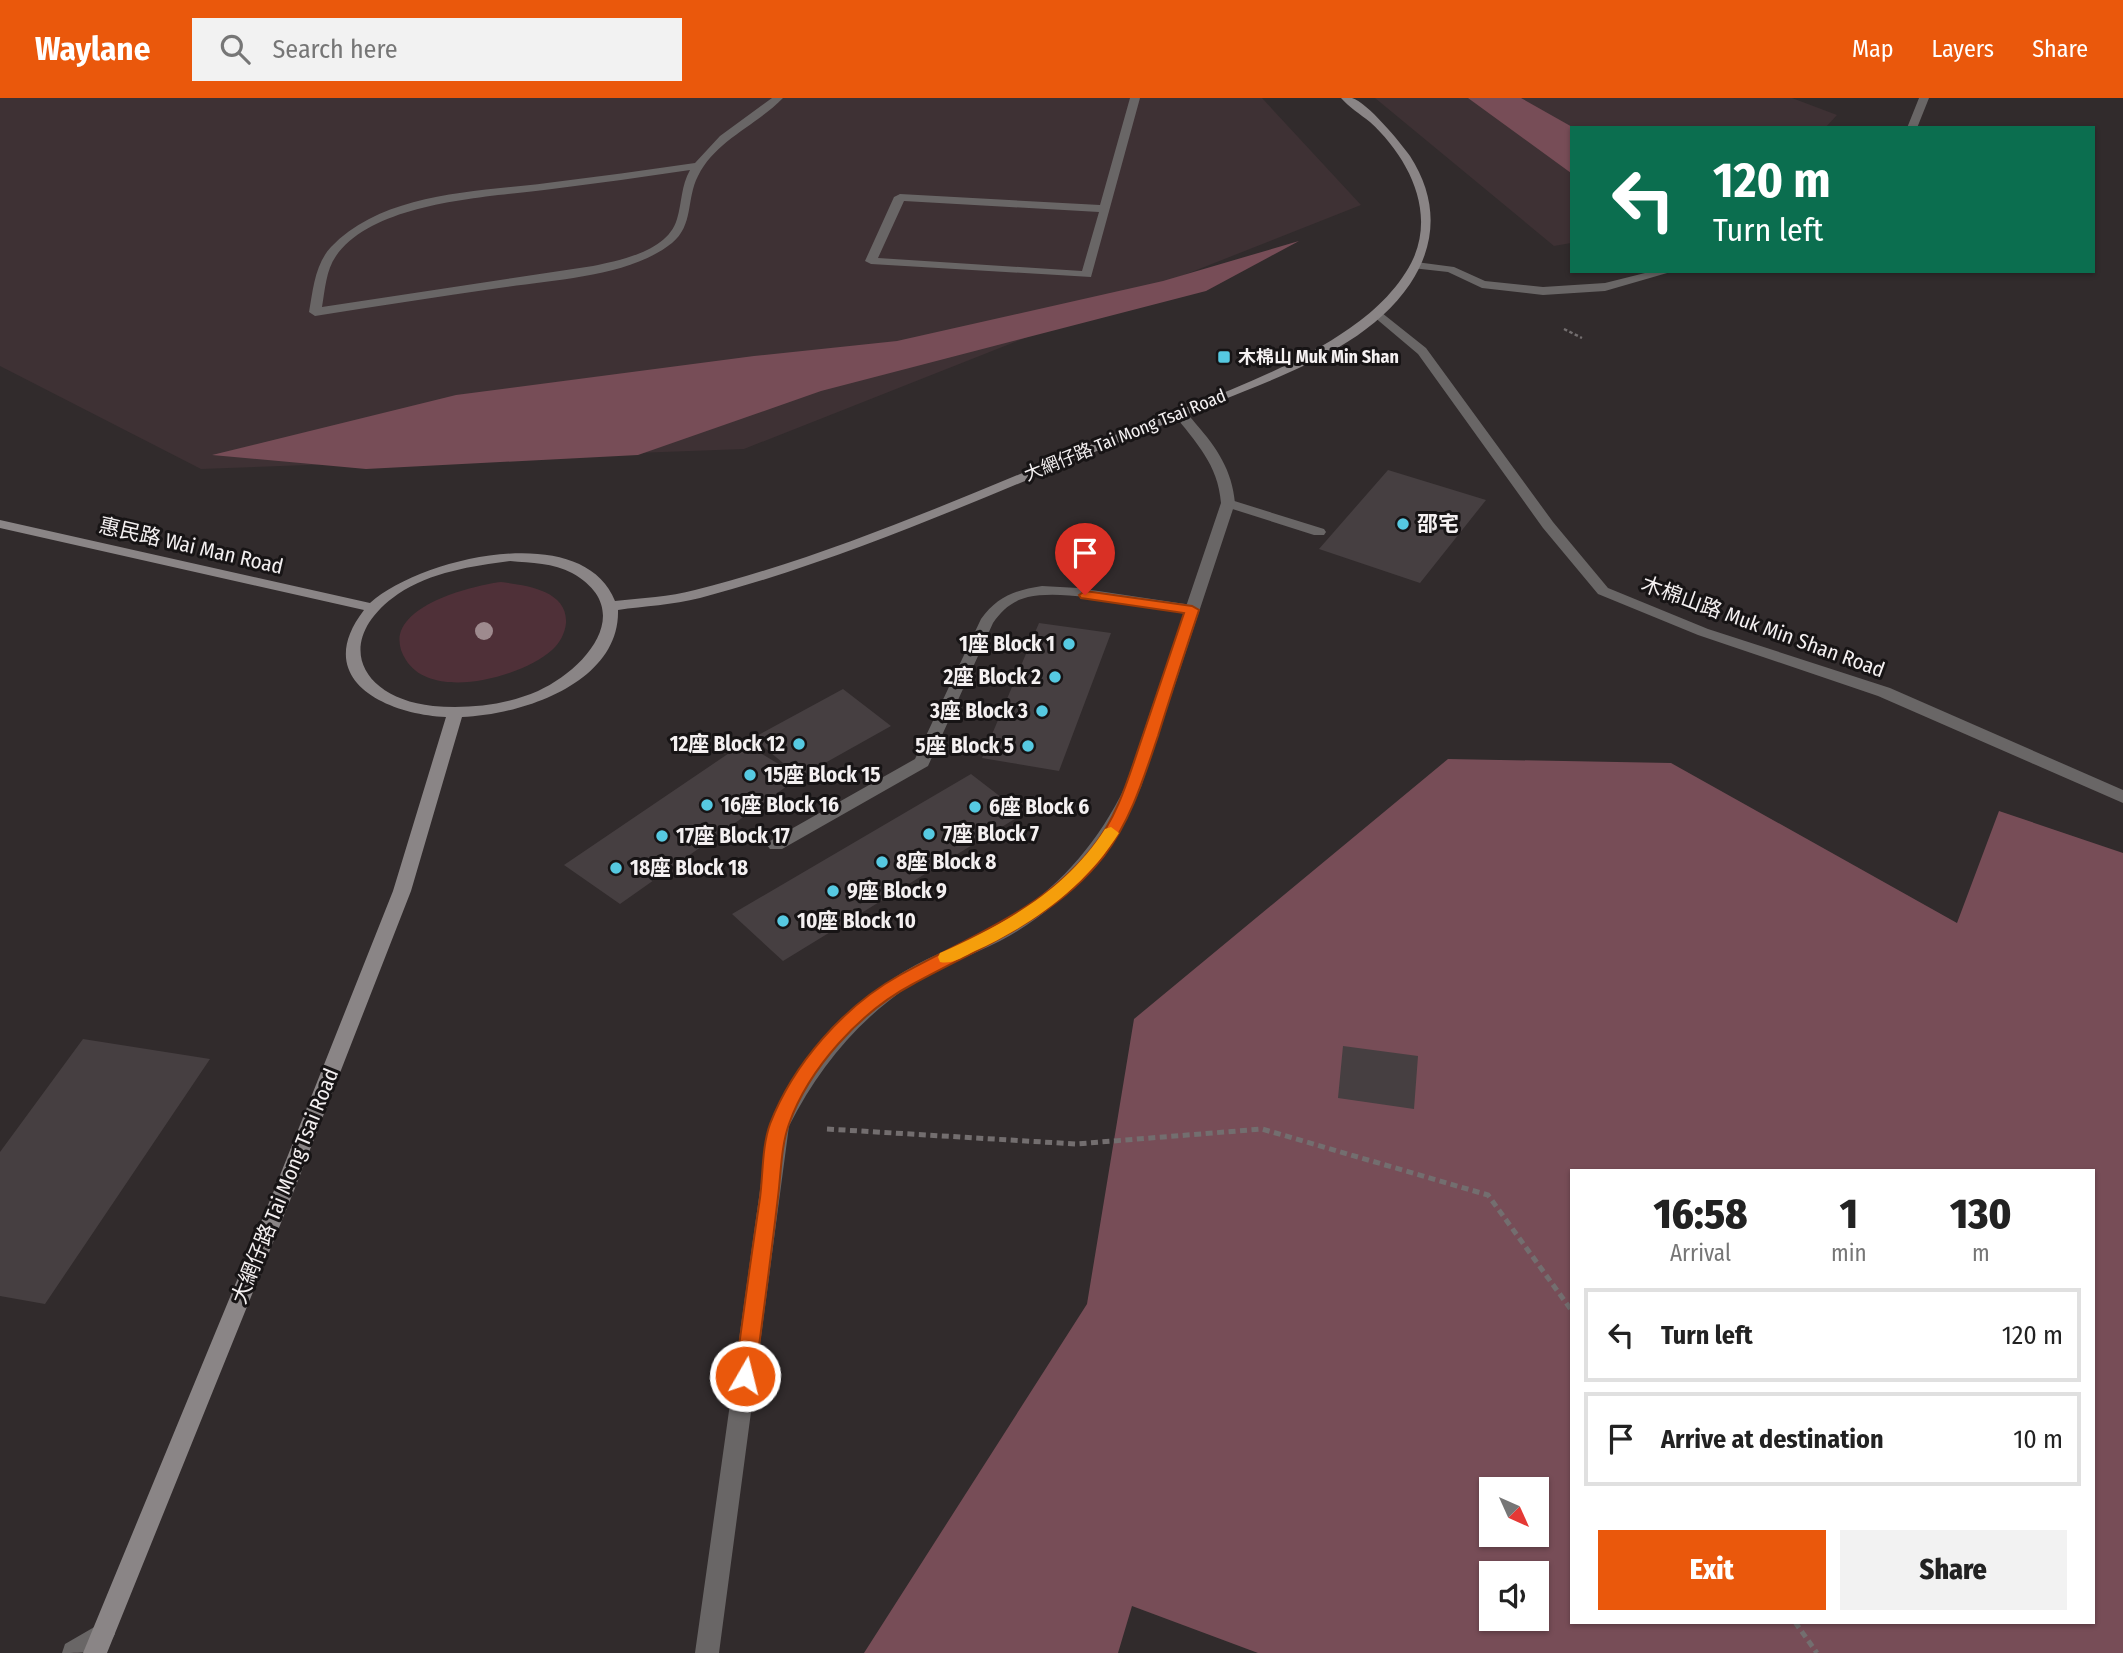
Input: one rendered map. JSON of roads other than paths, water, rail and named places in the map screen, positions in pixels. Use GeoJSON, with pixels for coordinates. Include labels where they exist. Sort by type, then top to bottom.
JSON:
{"type":"FeatureCollection","features":[{"type":"Feature","properties":{"kind":"main road","name":"大網仔路 Tai Mong Tsai Road"},"geometry":{"type":"LineString","coordinates":[[611,606],[695,595],[849,548],[1180,413],[1313,356],[1348,335],[1377,313],[1400,289],[1416,266],[1425,242],[1428,219],[1425,196],[1405,153],[1390,134],[1346,98]]}},
{"type":"Feature","properties":{"kind":"main road","name":"惠民路 Wai Man Road"},"geometry":{"type":"LineString","coordinates":[[0,524],[373,608]]}},
{"type":"Feature","properties":{"kind":"main road"},"geometry":{"type":"LineString","coordinates":[[510,557],[546,559],[577,570],[599,586],[611,606],[611,629],[598,654],[573,677],[539,695],[498,708],[455,713],[416,709],[383,697],[361,679],[352,657],[357,632],[373,608],[399,587],[433,571],[471,560],[510,557]]}},
{"type":"Feature","properties":{"kind":"main road","name":"大網仔路 Tai Mong Tsai Road"},"geometry":{"type":"LineString","coordinates":[[99,1643],[283,1193],[402,891],[455,713]]}},
{"type":"Feature","properties":{"kind":"street"},"geometry":{"type":"LineString","coordinates":[[698,166],[440,201],[396,213],[358,231],[332,253],[326,265],[315,312],[593,270],[637,257],[662,244],[678,229],[685,194],[698,166],[731,134],[778,98]]}},
{"type":"Feature","properties":{"kind":"street"},"geometry":{"type":"LineString","coordinates":[[1105,209],[900,197],[871,261],[1087,275],[1105,209],[1135,98]]}},
{"type":"Feature","properties":{"kind":"street"},"geometry":{"type":"LineString","coordinates":[[1913,126],[1924,98]]}},
{"type":"Feature","properties":{"kind":"street"},"geometry":{"type":"LineString","coordinates":[[1416,266],[1450,269],[1482,284],[1543,291],[1605,287],[1660,273]]}},
{"type":"Feature","properties":{"kind":"street","name":"木棉山路 Muk Min Shan Road"},"geometry":{"type":"LineString","coordinates":[[1377,313],[1422,351],[1486,435],[1548,525],[1603,591],[1703,632],[1884,692],[2123,797]]}},
{"type":"Feature","properties":{"kind":"street"},"geometry":{"type":"LineString","coordinates":[[707,1653],[779,1126],[800,1083],[829,1044],[864,1010],[904,981],[994,936],[1035,911],[1070,883],[1099,852],[1119,820],[1133,788],[1228,503],[1228,483],[1220,463],[1180,413]]}},
{"type":"Feature","properties":{"kind":"street"},"geometry":{"type":"LineString","coordinates":[[1228,503],[1320,532]]}},
{"type":"Feature","properties":{"kind":"street"},"geometry":{"type":"LineString","coordinates":[[776,845],[922,762],[986,622],[1001,603],[1028,593],[1059,591],[1192,610]]}},
{"type":"Feature","properties":{"kind":"street"},"geometry":{"type":"LineString","coordinates":[[74,1653],[99,1643]]}},
{"type":"Feature","properties":{"kind":"place","name":"木棉山 Muk Min Shan"},"geometry":{"type":"Point","coordinates":[1224,357]}},
{"type":"Feature","properties":{"kind":"place","name":"邵宅"},"geometry":{"type":"Point","coordinates":[1403,524]}},
{"type":"Feature","properties":{"kind":"place","name":"1座 Block 1"},"geometry":{"type":"Point","coordinates":[1069,644]}},
{"type":"Feature","properties":{"kind":"place","name":"2座 Block 2"},"geometry":{"type":"Point","coordinates":[1055,677]}},
{"type":"Feature","properties":{"kind":"place","name":"3座 Block 3"},"geometry":{"type":"Point","coordinates":[1042,711]}},
{"type":"Feature","properties":{"kind":"place","name":"12座 Block 12"},"geometry":{"type":"Point","coordinates":[799,744]}},
{"type":"Feature","properties":{"kind":"place","name":"5座 Block 5"},"geometry":{"type":"Point","coordinates":[1028,746]}},
{"type":"Feature","properties":{"kind":"place","name":"15座 Block 15"},"geometry":{"type":"Point","coordinates":[750,775]}},
{"type":"Feature","properties":{"kind":"place","name":"16座 Block 16"},"geometry":{"type":"Point","coordinates":[707,805]}},
{"type":"Feature","properties":{"kind":"place","name":"6座 Block 6"},"geometry":{"type":"Point","coordinates":[975,807]}},
{"type":"Feature","properties":{"kind":"place","name":"7座 Block 7"},"geometry":{"type":"Point","coordinates":[929,834]}},
{"type":"Feature","properties":{"kind":"place","name":"17座 Block 17"},"geometry":{"type":"Point","coordinates":[662,836]}},
{"type":"Feature","properties":{"kind":"place","name":"8座 Block 8"},"geometry":{"type":"Point","coordinates":[882,862]}},
{"type":"Feature","properties":{"kind":"place","name":"18座 Block 18"},"geometry":{"type":"Point","coordinates":[616,868]}},
{"type":"Feature","properties":{"kind":"place","name":"9座 Block 9"},"geometry":{"type":"Point","coordinates":[833,891]}},
{"type":"Feature","properties":{"kind":"place","name":"10座 Block 10"},"geometry":{"type":"Point","coordinates":[783,921]}}]}
